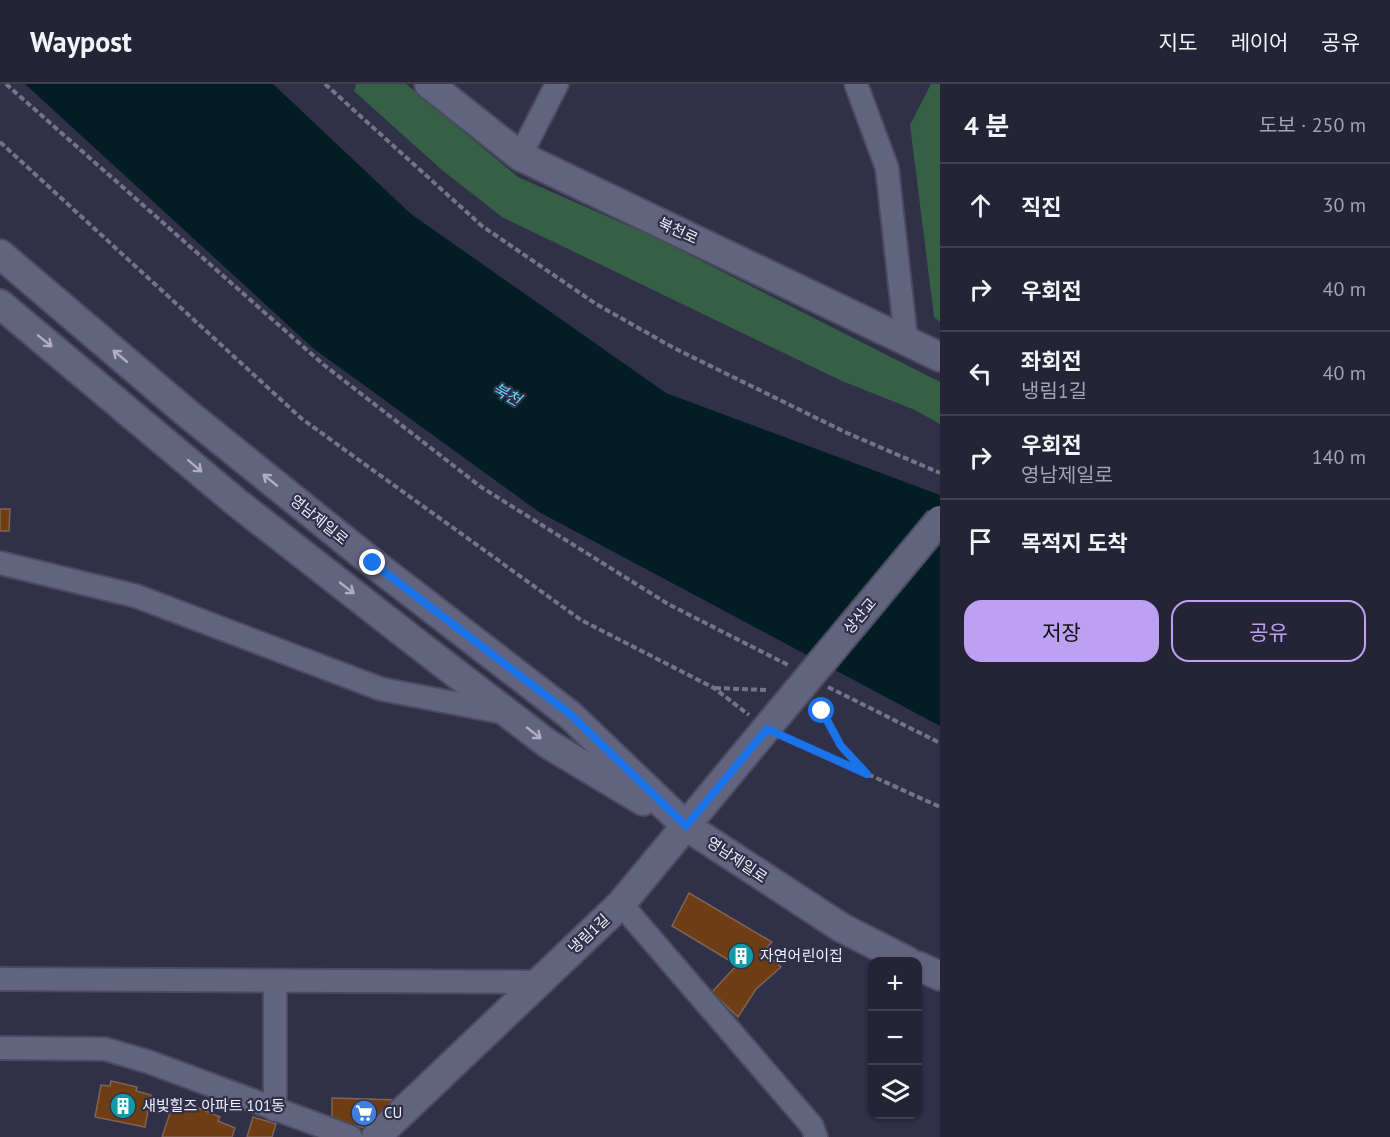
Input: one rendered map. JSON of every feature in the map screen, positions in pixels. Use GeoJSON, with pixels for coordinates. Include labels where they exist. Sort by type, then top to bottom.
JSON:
{"type":"FeatureCollection","features":[{"type":"Feature","properties":{"kind":"street","name":"북천로"},"geometry":{"type":"LineString","coordinates":[[429,84],[520,156],[940,357]]}},
{"type":"Feature","properties":{"kind":"street"},"geometry":{"type":"LineString","coordinates":[[520,156],[557,84]]}},
{"type":"Feature","properties":{"kind":"street"},"geometry":{"type":"LineString","coordinates":[[856,84],[887,168],[906,339]]}},
{"type":"Feature","properties":{"kind":"street","name":"영남제일로"},"geometry":{"type":"LineString","coordinates":[[0,254],[188,414],[373,563],[570,714],[686,826],[842,928],[899,957]]}},
{"type":"Feature","properties":{"kind":"street"},"geometry":{"type":"LineString","coordinates":[[0,304],[236,502],[548,744],[686,826]]}},
{"type":"Feature","properties":{"kind":"street","name":"상산교"},"geometry":{"type":"LineString","coordinates":[[775,710],[940,520]]}},
{"type":"Feature","properties":{"kind":"street"},"geometry":{"type":"LineString","coordinates":[[0,563],[136,596],[381,689],[508,713]]}},
{"type":"Feature","properties":{"kind":"street","name":"냉림1길"},"geometry":{"type":"LineString","coordinates":[[376,1137],[621,904],[686,826],[775,710]]}},
{"type":"Feature","properties":{"kind":"street"},"geometry":{"type":"LineString","coordinates":[[621,904],[812,1126],[816,1137]]}},
{"type":"Feature","properties":{"kind":"street"},"geometry":{"type":"LineString","coordinates":[[922,968],[940,976]]}},
{"type":"Feature","properties":{"kind":"street"},"geometry":{"type":"LineString","coordinates":[[0,979],[539,982]]}},
{"type":"Feature","properties":{"kind":"street"},"geometry":{"type":"LineString","coordinates":[[275,981],[275,1110]]}},
{"type":"Feature","properties":{"kind":"street"},"geometry":{"type":"LineString","coordinates":[[0,1048],[105,1049],[149,1062],[351,1137]]}},
{"type":"Feature","properties":{"kind":"path"},"geometry":{"type":"LineString","coordinates":[[6,84],[324,365],[481,487],[668,604],[792,667]]}},
{"type":"Feature","properties":{"kind":"path"},"geometry":{"type":"LineString","coordinates":[[325,84],[482,226],[596,304],[684,354],[847,433],[940,473]]}},
{"type":"Feature","properties":{"kind":"path"},"geometry":{"type":"LineString","coordinates":[[0,142],[302,418],[581,620],[714,688],[775,710],[867,774],[940,807]]}},
{"type":"Feature","properties":{"kind":"path"},"geometry":{"type":"LineString","coordinates":[[821,682],[940,743]]}},
{"type":"Feature","properties":{"kind":"path"},"geometry":{"type":"LineString","coordinates":[[714,688],[775,710]]}},
{"type":"Feature","properties":{"kind":"path"},"geometry":{"type":"LineString","coordinates":[[822,711],[841,746],[867,774]]}},
{"type":"Feature","properties":{"kind":"green space"},"geometry":{"type":"Polygon","coordinates":[[[356,84],[406,84],[518,177],[656,238],[940,382],[940,424],[915,410],[842,381],[502,217],[442,170],[354,91],[356,84]]]}},
{"type":"Feature","properties":{"kind":"green space"},"geometry":{"type":"Polygon","coordinates":[[[931,84],[940,84],[940,322],[934,317],[910,125],[931,84]]]}},
{"type":"Feature","properties":{"kind":"water","name":"북천"},"geometry":{"type":"Polygon","coordinates":[[[25,84],[273,84],[411,214],[666,393],[940,495],[940,726],[539,512],[314,349],[25,84]]]}},
{"type":"Feature","properties":{"kind":"building"},"geometry":{"type":"Polygon","coordinates":[[[0,509],[10,509],[9,531],[0,531],[0,509]]]}},
{"type":"Feature","properties":{"kind":"building","name":"자연어린이집"},"geometry":{"type":"Polygon","coordinates":[[[689,893],[772,942],[760,955],[763,957],[766,954],[781,967],[756,989],[738,1017],[712,992],[737,965],[672,926],[689,893]]]}},
{"type":"Feature","properties":{"kind":"building","name":"새빛힐즈 아파트 101동"},"geometry":{"type":"Polygon","coordinates":[[[111,1081],[137,1087],[136,1091],[151,1095],[145,1127],[95,1117],[101,1085],[110,1086],[111,1081]]]}},
{"type":"Feature","properties":{"kind":"building"},"geometry":{"type":"Polygon","coordinates":[[[332,1098],[398,1100],[365,1128],[332,1120],[332,1098]]]}},
{"type":"Feature","properties":{"kind":"building"},"geometry":{"type":"Polygon","coordinates":[[[173,1104],[189,1109],[191,1105],[220,1117],[218,1121],[235,1128],[232,1137],[162,1137],[173,1104]]]}},
{"type":"Feature","properties":{"kind":"building"},"geometry":{"type":"Polygon","coordinates":[[[253,1117],[276,1124],[272,1137],[247,1137],[253,1117]]]}},
{"type":"Feature","properties":{"kind":"place","name":"자연어린이집"},"geometry":{"type":"Point","coordinates":[741,956]}},
{"type":"Feature","properties":{"kind":"place","name":"새빛힐즈 아파트 101동"},"geometry":{"type":"Point","coordinates":[123,1106]}},
{"type":"Feature","properties":{"kind":"place","name":"CU"},"geometry":{"type":"Point","coordinates":[364,1113]}},
{"type":"Feature","properties":{"kind":"route"},"geometry":{"type":"LineString","coordinates":[[373,563],[570,714],[686,826],[767,729],[867,774],[841,746],[822,711]]}}]}
